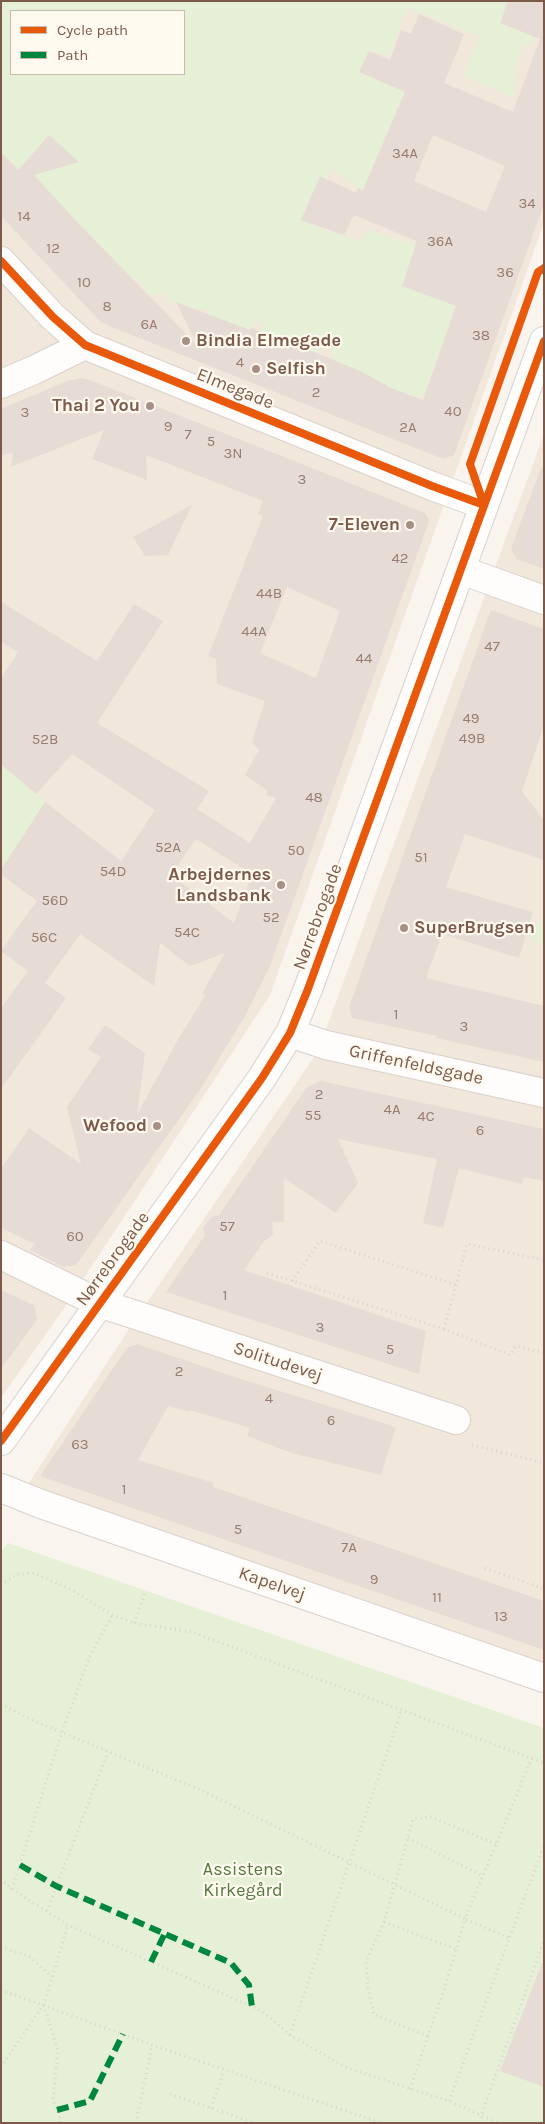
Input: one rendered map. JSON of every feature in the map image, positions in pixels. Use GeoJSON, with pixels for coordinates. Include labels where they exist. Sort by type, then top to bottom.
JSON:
{"type":"FeatureCollection","features":[{"type":"Feature","properties":{"kind":"street","name":"Elmegade"},"geometry":{"type":"LineString","coordinates":[[1,262],[53,317],[85,345],[432,486],[484,505]]}},
{"type":"Feature","properties":{"kind":"street","name":"Nørrebrogade"},"geometry":{"type":"LineString","coordinates":[[1,1441],[262,1078],[290,1033],[312,979],[544,341]]}},
{"type":"Feature","properties":{"kind":"street"},"geometry":{"type":"LineString","coordinates":[[1,384],[85,345]]}},
{"type":"Feature","properties":{"kind":"street"},"geometry":{"type":"LineString","coordinates":[[460,570],[544,600]]}},
{"type":"Feature","properties":{"kind":"street","name":"Griffenfeldsgade"},"geometry":{"type":"LineString","coordinates":[[290,1033],[326,1045],[544,1093]]}},
{"type":"Feature","properties":{"kind":"street","name":"Solitudevej"},"geometry":{"type":"LineString","coordinates":[[1,1254],[100,1303],[456,1420]]}},
{"type":"Feature","properties":{"kind":"street","name":"Kapelvej"},"geometry":{"type":"LineString","coordinates":[[1,1488],[40,1504],[544,1678]]}},
{"type":"Feature","properties":{"kind":"path"},"geometry":{"type":"LineString","coordinates":[[292,1281],[320,1241],[456,1285]]}},
{"type":"Feature","properties":{"kind":"path"},"geometry":{"type":"LineString","coordinates":[[444,1329],[467,1244],[544,1260]]}},
{"type":"Feature","properties":{"kind":"path"},"geometry":{"type":"LineString","coordinates":[[267,1273],[444,1329],[510,1355],[516,1346],[544,1353]]}},
{"type":"Feature","properties":{"kind":"path"},"geometry":{"type":"LineString","coordinates":[[456,1420],[463,1443],[544,1464]]}},
{"type":"Feature","properties":{"kind":"path"},"geometry":{"type":"LineString","coordinates":[[485,1568],[544,1589]]}},
{"type":"Feature","properties":{"kind":"path"},"geometry":{"type":"LineString","coordinates":[[1,1585],[17,1574],[34,1573],[72,1590],[112,1615],[134,1623],[192,1632],[544,1763]]}},
{"type":"Feature","properties":{"kind":"path"},"geometry":{"type":"LineString","coordinates":[[134,1623],[146,1590]]}},
{"type":"Feature","properties":{"kind":"path"},"geometry":{"type":"LineString","coordinates":[[12,1889],[62,1732],[90,1656],[112,1615]]}},
{"type":"Feature","properties":{"kind":"path"},"geometry":{"type":"LineString","coordinates":[[1,1704],[108,1752],[203,1790],[349,1864],[509,1938]]}},
{"type":"Feature","properties":{"kind":"path"},"geometry":{"type":"LineString","coordinates":[[290,2035],[402,1709]]}},
{"type":"Feature","properties":{"kind":"path"},"geometry":{"type":"LineString","coordinates":[[47,1911],[108,1752]]}},
{"type":"Feature","properties":{"kind":"path"},"geometry":{"type":"LineString","coordinates":[[410,2089],[465,1919],[532,1758]]}},
{"type":"Feature","properties":{"kind":"path"},"geometry":{"type":"LineString","coordinates":[[428,2036],[374,2015],[368,1988],[366,1962],[384,1922],[413,1819],[432,1817],[496,1844]]}},
{"type":"Feature","properties":{"kind":"path"},"geometry":{"type":"LineString","coordinates":[[408,1838],[483,1876]]}},
{"type":"Feature","properties":{"kind":"path"},"geometry":{"type":"LineString","coordinates":[[449,2101],[544,1845]]}},
{"type":"Feature","properties":{"kind":"path"},"geometry":{"type":"LineString","coordinates":[[1,1879],[12,1889],[68,1925],[262,2011],[290,2035],[347,2068],[449,2101],[498,2123]]}},
{"type":"Feature","properties":{"kind":"path"},"geometry":{"type":"LineString","coordinates":[[384,1922],[456,1949]]}},
{"type":"Feature","properties":{"kind":"path"},"geometry":{"type":"LineString","coordinates":[[1,2067],[44,2004],[68,1925]]}},
{"type":"Feature","properties":{"kind":"path"},"geometry":{"type":"LineString","coordinates":[[481,2123],[481,2116],[544,1940]]}},
{"type":"Feature","properties":{"kind":"path"},"geometry":{"type":"LineString","coordinates":[[1,1947],[29,1956],[52,1977]]}},
{"type":"Feature","properties":{"kind":"path"},"geometry":{"type":"LineString","coordinates":[[1,1990],[44,2004],[152,2045],[381,2123]]}},
{"type":"Feature","properties":{"kind":"path"},"geometry":{"type":"LineString","coordinates":[[44,2004],[58,2050],[53,2098],[61,2123]]}},
{"type":"Feature","properties":{"kind":"path"},"geometry":{"type":"LineString","coordinates":[[136,2123],[152,2045]]}},
{"type":"Feature","properties":{"kind":"path"},"geometry":{"type":"LineString","coordinates":[[211,2108],[224,2070]]}},
{"type":"Feature","properties":{"kind":"path"},"geometry":{"type":"LineString","coordinates":[[170,2094],[254,2123]]}},
{"type":"Feature","properties":{"kind":"shaded area"},"geometry":{"type":"Polygon","coordinates":[[[1,1],[544,1],[544,223],[270,995],[65,1307],[1,1398],[1,1]]]}},
{"type":"Feature","properties":{"kind":"shaded area"},"geometry":{"type":"Polygon","coordinates":[[[544,434],[544,1663],[23,1492],[129,1329],[318,1051],[544,434]]]}},
{"type":"Feature","properties":{"kind":"green space"},"geometry":{"type":"Polygon","coordinates":[[[1,1],[537,1],[534,43],[523,44],[518,56],[514,98],[463,75],[480,36],[407,8],[389,56],[369,51],[359,72],[405,92],[363,190],[331,169],[308,224],[361,242],[367,229],[465,262],[466,279],[424,395],[421,397],[410,396],[386,386],[330,359],[334,350],[323,345],[318,355],[261,334],[264,325],[254,321],[250,330],[207,316],[208,311],[197,307],[195,311],[168,300],[169,296],[159,292],[156,296],[141,290],[144,284],[129,275],[62,205],[56,210],[9,160],[1,154],[1,1]]]}},
{"type":"Feature","properties":{"kind":"green space"},"geometry":{"type":"Polygon","coordinates":[[[1,764],[45,802],[1,870],[1,764]]]}},
{"type":"Feature","properties":{"kind":"green space"},"geometry":{"type":"Polygon","coordinates":[[[544,915],[544,946],[529,939],[544,915]]]}},
{"type":"Feature","properties":{"kind":"green space","name":"Assistens Kirkegård"},"geometry":{"type":"Polygon","coordinates":[[[8,1543],[544,1728],[544,2123],[1,2123],[1,1551],[8,1543]]]}},
{"type":"Feature","properties":{"kind":"building"},"geometry":{"type":"Polygon","coordinates":[[[508,1],[544,1],[544,204],[454,455],[443,459],[107,325],[100,321],[1,216],[1,152],[18,170],[49,135],[79,162],[34,175],[198,346],[176,302],[319,354],[360,371],[386,386],[423,400],[456,306],[402,286],[417,241],[354,215],[344,235],[301,220],[320,176],[356,193],[358,188],[363,190],[405,92],[359,72],[369,51],[390,60],[401,30],[411,34],[419,14],[464,34],[444,83],[513,112],[540,39],[500,23],[508,1]],[[433,135],[414,181],[486,212],[505,166],[433,135]]]}},
{"type":"Feature","properties":{"kind":"building"},"geometry":{"type":"Polygon","coordinates":[[[81,378],[90,380],[425,513],[429,521],[270,966],[245,1016],[201,1088],[76,1265],[64,1267],[30,1250],[35,1244],[1,1228],[1,1169],[29,1128],[81,1164],[67,1107],[101,1057],[88,1049],[105,1025],[145,1053],[137,1115],[180,1036],[205,996],[202,994],[225,953],[190,966],[160,943],[154,986],[80,934],[45,983],[66,998],[1,1089],[1,1008],[28,971],[1,951],[37,901],[1,874],[1,870],[45,802],[121,861],[155,810],[72,754],[36,794],[1,764],[1,679],[18,652],[1,642],[1,602],[97,661],[134,604],[163,621],[97,723],[209,791],[197,809],[250,843],[276,798],[266,795],[267,790],[245,775],[259,750],[252,742],[265,701],[217,684],[216,659],[208,656],[263,516],[258,514],[263,501],[146,455],[147,480],[92,459],[104,430],[11,467],[13,452],[1,456],[1,409],[67,381],[81,378]],[[287,587],[260,653],[316,678],[340,611],[287,587]],[[196,839],[171,875],[234,923],[252,874],[196,839]]]}},
{"type":"Feature","properties":{"kind":"building"},"geometry":{"type":"Polygon","coordinates":[[[541,468],[544,469],[544,569],[517,559],[511,549],[541,468]]]}},
{"type":"Feature","properties":{"kind":"building"},"geometry":{"type":"Polygon","coordinates":[[[192,505],[168,555],[145,556],[133,537],[192,505]]]}},
{"type":"Feature","properties":{"kind":"building"},"geometry":{"type":"Polygon","coordinates":[[[491,610],[544,629],[544,725],[522,791],[544,821],[544,860],[465,834],[446,887],[532,912],[532,916],[519,958],[442,934],[426,978],[544,1006],[544,1062],[352,1018],[349,1007],[491,610]]]}},
{"type":"Feature","properties":{"kind":"building"},"geometry":{"type":"Polygon","coordinates":[[[321,1081],[544,1129],[544,1181],[524,1177],[522,1184],[459,1168],[443,1228],[423,1223],[437,1159],[338,1139],[358,1183],[336,1213],[284,1178],[284,1222],[272,1222],[273,1235],[264,1241],[244,1270],[426,1331],[419,1374],[166,1292],[205,1235],[203,1228],[211,1217],[219,1215],[307,1087],[321,1081]]]}},
{"type":"Feature","properties":{"kind":"building"},"geometry":{"type":"Polygon","coordinates":[[[1,1290],[34,1305],[37,1319],[1,1369],[1,1290]]]}},
{"type":"Feature","properties":{"kind":"building"},"geometry":{"type":"Polygon","coordinates":[[[137,1344],[238,1378],[396,1427],[381,1475],[292,1453],[247,1436],[250,1428],[190,1410],[189,1412],[168,1406],[138,1460],[214,1483],[213,1487],[544,1601],[544,1650],[40,1476],[127,1348],[137,1344]]]}},
{"type":"Feature","properties":{"kind":"building"},"geometry":{"type":"Polygon","coordinates":[[[542,1963],[544,1963],[544,2087],[500,2071],[542,1963]]]}},
{"type":"Feature","properties":{"kind":"marked path"},"geometry":{"type":"LineString","coordinates":[[20,1865],[56,1886],[231,1963],[249,1985],[252,2007]]}},
{"type":"Feature","properties":{"kind":"marked path"},"geometry":{"type":"LineString","coordinates":[[151,1962],[165,1933]]}},
{"type":"Feature","properties":{"kind":"marked path"},"geometry":{"type":"LineString","coordinates":[[57,2110],[90,2101],[123,2034]]}},
{"type":"Feature","properties":{"kind":"cycle path"},"geometry":{"type":"LineString","coordinates":[[1,261],[53,317],[85,345],[432,486],[484,505]]}},
{"type":"Feature","properties":{"kind":"cycle path"},"geometry":{"type":"LineString","coordinates":[[484,505],[470,464],[538,272],[544,268]]}},
{"type":"Feature","properties":{"kind":"cycle path"},"geometry":{"type":"LineString","coordinates":[[1,1441],[262,1078],[290,1033],[308,989],[544,341]]}},
{"type":"Feature","properties":{"kind":"place","name":"Bindia Elmegade"},"geometry":{"type":"Point","coordinates":[186,341]}},
{"type":"Feature","properties":{"kind":"place","name":"Selfish"},"geometry":{"type":"Point","coordinates":[256,369]}},
{"type":"Feature","properties":{"kind":"place","name":"Thai 2 You"},"geometry":{"type":"Point","coordinates":[150,406]}},
{"type":"Feature","properties":{"kind":"place","name":"7-Eleven"},"geometry":{"type":"Point","coordinates":[410,525]}},
{"type":"Feature","properties":{"kind":"place","name":"Arbejdernes Landsbank"},"geometry":{"type":"Point","coordinates":[281,885]}},
{"type":"Feature","properties":{"kind":"place","name":"SuperBrugsen"},"geometry":{"type":"Point","coordinates":[404,928]}},
{"type":"Feature","properties":{"kind":"place","name":"Wefood"},"geometry":{"type":"Point","coordinates":[157,1126]}}]}
